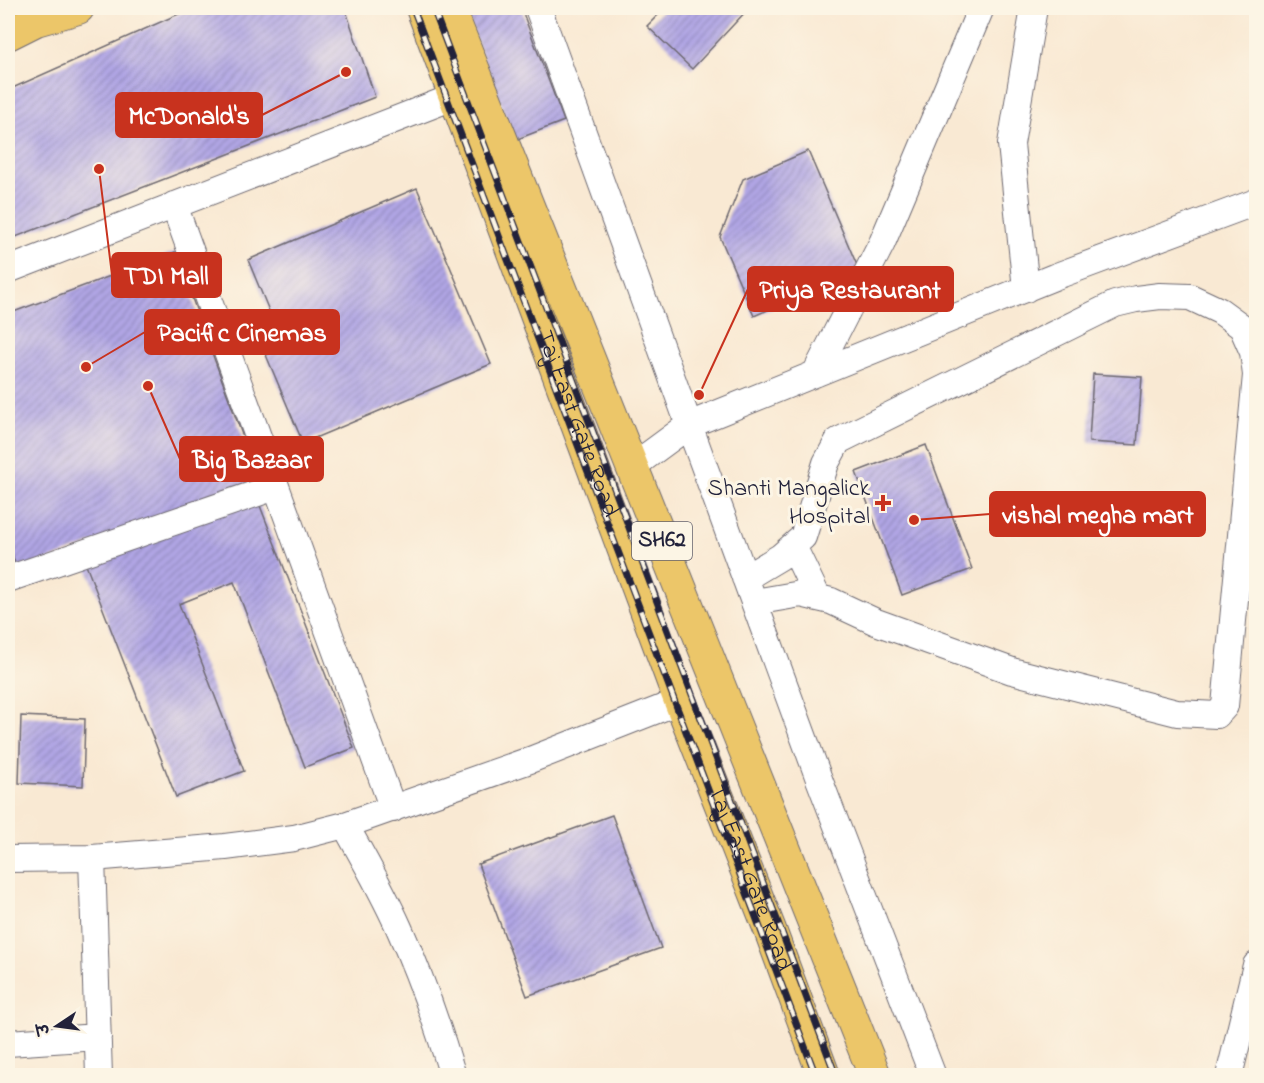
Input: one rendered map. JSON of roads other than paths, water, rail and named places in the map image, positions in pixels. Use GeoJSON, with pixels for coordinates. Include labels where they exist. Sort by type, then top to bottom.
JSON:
{"type":"FeatureCollection","features":[{"type":"Feature","properties":{"kind":"main road"},"geometry":{"type":"LineString","coordinates":[[8,34],[44,14],[78,8]]}},
{"type":"Feature","properties":{"kind":"main road","name":"Taj East Gate Road"},"geometry":{"type":"LineString","coordinates":[[422,8],[680,701],[766,919],[824,1076]]}},
{"type":"Feature","properties":{"kind":"main road","name":"SH62"},"geometry":{"type":"LineString","coordinates":[[448,8],[875,1076]]}},
{"type":"Feature","properties":{"kind":"street"},"geometry":{"type":"LineString","coordinates":[[538,8],[819,779],[933,1076]]}},
{"type":"Feature","properties":{"kind":"street"},"geometry":{"type":"LineString","coordinates":[[815,374],[882,243],[981,8]]}},
{"type":"Feature","properties":{"kind":"street"},"geometry":{"type":"LineString","coordinates":[[1026,288],[1011,144],[1034,8]]}},
{"type":"Feature","properties":{"kind":"street"},"geometry":{"type":"LineString","coordinates":[[8,270],[456,96]]}},
{"type":"Feature","properties":{"kind":"street"},"geometry":{"type":"LineString","coordinates":[[632,467],[689,426],[1026,288],[1257,202]]}},
{"type":"Feature","properties":{"kind":"street"},"geometry":{"type":"LineString","coordinates":[[174,205],[393,809]]}},
{"type":"Feature","properties":{"kind":"street"},"geometry":{"type":"LineString","coordinates":[[745,578],[780,557],[803,537],[826,463],[838,441],[1115,304],[1160,296],[1190,297],[1220,311],[1242,327],[1253,352],[1256,375],[1225,706],[1217,715],[1177,713],[1012,672],[876,622],[831,601],[801,594],[754,602]]}},
{"type":"Feature","properties":{"kind":"street"},"geometry":{"type":"LineString","coordinates":[[8,579],[275,487]]}},
{"type":"Feature","properties":{"kind":"street"},"geometry":{"type":"LineString","coordinates":[[793,546],[818,598]]}},
{"type":"Feature","properties":{"kind":"street"},"geometry":{"type":"LineString","coordinates":[[8,859],[92,858],[236,846],[294,838],[345,825],[393,809],[530,760],[680,701]]}},
{"type":"Feature","properties":{"kind":"street"},"geometry":{"type":"LineString","coordinates":[[345,825],[372,872],[399,928],[426,996],[453,1076]]}},
{"type":"Feature","properties":{"kind":"street"},"geometry":{"type":"LineString","coordinates":[[92,858],[99,1076]]}},
{"type":"Feature","properties":{"kind":"street"},"geometry":{"type":"LineString","coordinates":[[1228,1076],[1257,965]]}},
{"type":"Feature","properties":{"kind":"street"},"geometry":{"type":"LineString","coordinates":[[8,1042],[98,1037]]}},
{"type":"Feature","properties":{"kind":"railway"},"geometry":{"type":"LineString","coordinates":[[413,8],[816,1076]]}},
{"type":"Feature","properties":{"kind":"railway"},"geometry":{"type":"LineString","coordinates":[[433,8],[836,1076]]}},
{"type":"Feature","properties":{"kind":"place","name":"McDonald's"},"geometry":{"type":"Point","coordinates":[346,72]}},
{"type":"Feature","properties":{"kind":"place","name":"TDI Mall"},"geometry":{"type":"Point","coordinates":[99,169]}},
{"type":"Feature","properties":{"kind":"place","name":"Pacific Cinemas"},"geometry":{"type":"Point","coordinates":[86,367]}},
{"type":"Feature","properties":{"kind":"place","name":"Big Bazaar"},"geometry":{"type":"Point","coordinates":[148,386]}},
{"type":"Feature","properties":{"kind":"place","name":"Priya Restaurant"},"geometry":{"type":"Point","coordinates":[699,395]}},
{"type":"Feature","properties":{"kind":"place","name":"Shanti Mangalick Hospital"},"geometry":{"type":"Point","coordinates":[883,503]}},
{"type":"Feature","properties":{"kind":"place","name":"vishal megha mart"},"geometry":{"type":"Point","coordinates":[914,520]}}]}
